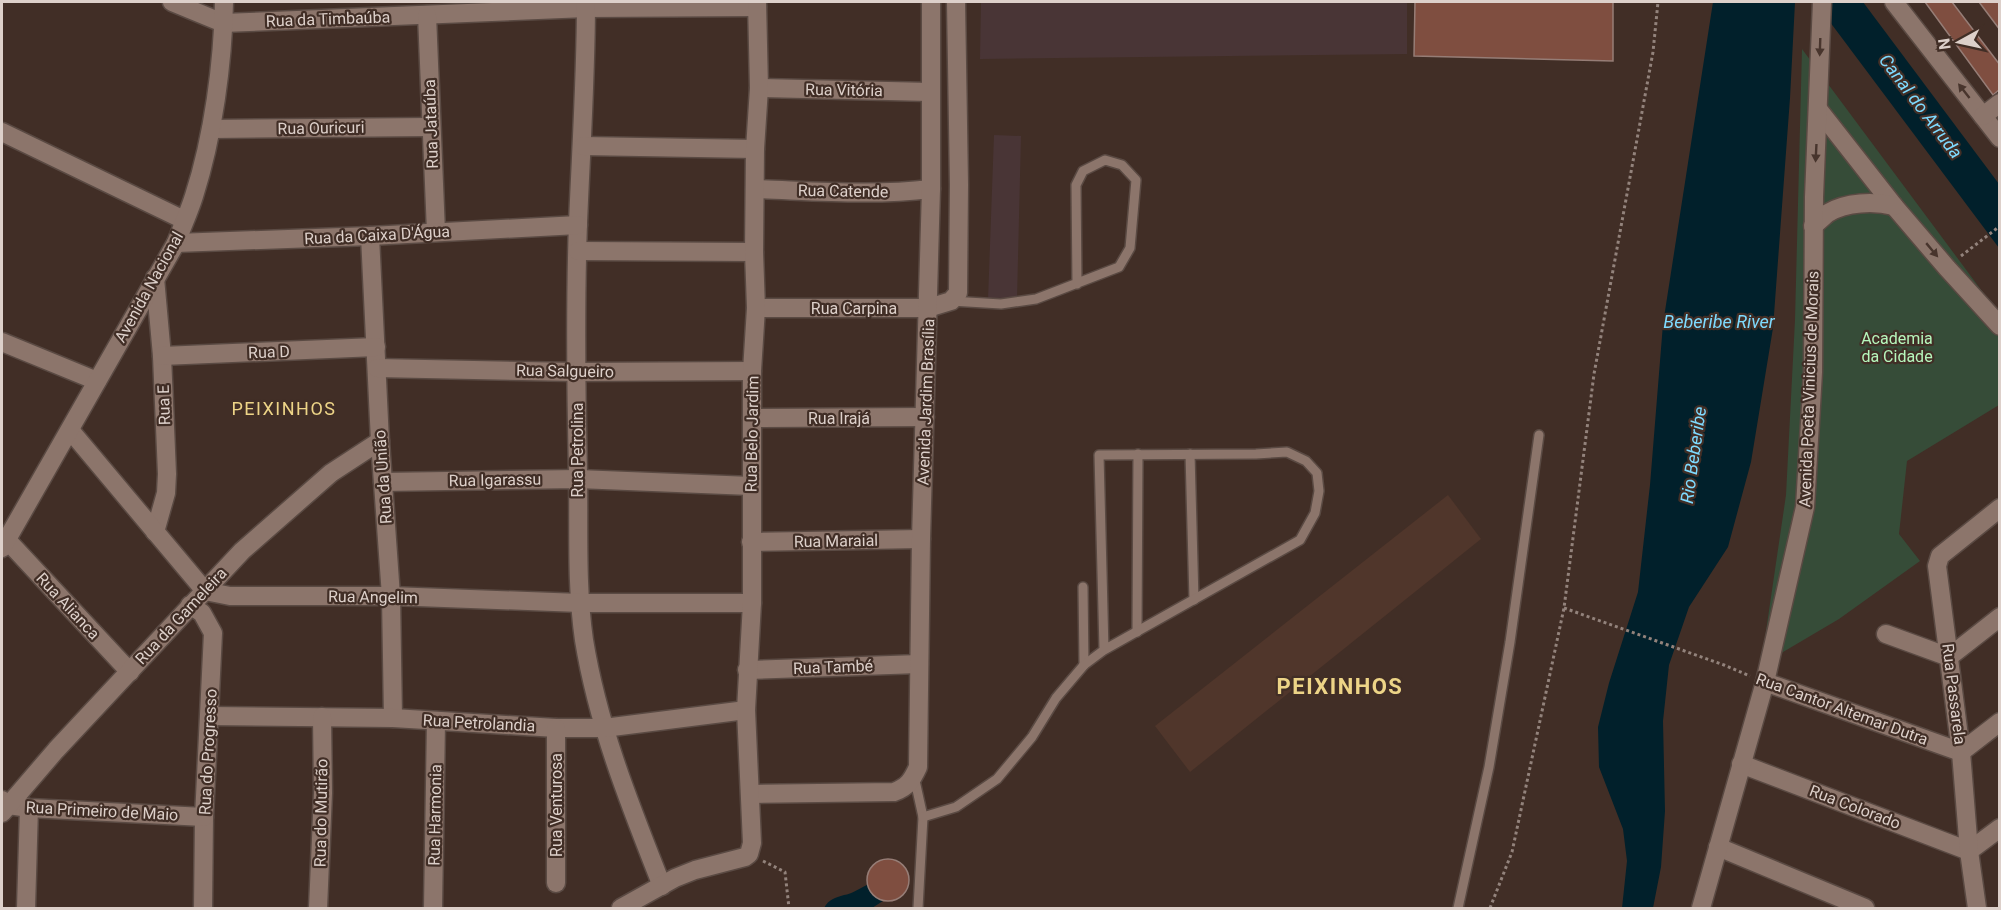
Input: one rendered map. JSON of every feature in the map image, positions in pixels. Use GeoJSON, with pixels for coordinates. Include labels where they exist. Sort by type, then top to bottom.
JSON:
{"type":"FeatureCollection","features":[{"type":"Feature","properties":{"kind":"street"},"geometry":{"type":"LineString","coordinates":[[172,2],[223,23]]}},
{"type":"Feature","properties":{"kind":"street","name":"Avenida Nacional"},"geometry":{"type":"LineString","coordinates":[[4,544],[176,243],[194,197],[211,129],[224,2]]}},
{"type":"Feature","properties":{"kind":"street","name":"Avenida Jardim Brasília"},"geometry":{"type":"LineString","coordinates":[[914,776],[918,767],[921,539],[931,189],[931,2]]}},
{"type":"Feature","properties":{"kind":"street","name":"Avenida Jardim Brasília"},"geometry":{"type":"LineString","coordinates":[[951,301],[958,290],[956,2]]}},
{"type":"Feature","properties":{"kind":"street","name":"Avenida Poeta Vinicius de Morais"},"geometry":{"type":"LineString","coordinates":[[1701,909],[1765,682],[1805,507],[1813,372],[1813,226],[1822,2]]}},
{"type":"Feature","properties":{"kind":"street"},"geometry":{"type":"LineString","coordinates":[[1894,2],[2000,138]]}},
{"type":"Feature","properties":{"kind":"street","name":"Rua da Timbaúba"},"geometry":{"type":"LineString","coordinates":[[223,23],[426,15],[586,5],[757,4]]}},
{"type":"Feature","properties":{"kind":"street","name":"Rua Belo Jardim"},"geometry":{"type":"LineString","coordinates":[[743,857],[752,843],[746,710],[752,603],[752,372],[756,308],[755,149],[759,88],[757,4]]}},
{"type":"Feature","properties":{"kind":"street","name":"Rua Petrolina"},"geometry":{"type":"LineString","coordinates":[[586,5],[578,225],[576,372],[577,567],[580,603],[584,639],[604,728],[623,788],[662,886]]}},
{"type":"Feature","properties":{"kind":"street","name":"Rua Jataúba"},"geometry":{"type":"LineString","coordinates":[[426,15],[436,232]]}},
{"type":"Feature","properties":{"kind":"street","name":"Rua Vitória"},"geometry":{"type":"LineString","coordinates":[[759,88],[930,92]]}},
{"type":"Feature","properties":{"kind":"street"},"geometry":{"type":"LineString","coordinates":[[1818,100],[1894,206],[2000,326]]}},
{"type":"Feature","properties":{"kind":"street"},"geometry":{"type":"LineString","coordinates":[[1983,116],[2000,103]]}},
{"type":"Feature","properties":{"kind":"street","name":"Rua Ouricuri"},"geometry":{"type":"LineString","coordinates":[[211,129],[431,127]]}},
{"type":"Feature","properties":{"kind":"street"},"geometry":{"type":"LineString","coordinates":[[2,132],[184,220]]}},
{"type":"Feature","properties":{"kind":"street"},"geometry":{"type":"LineString","coordinates":[[582,146],[755,149]]}},
{"type":"Feature","properties":{"kind":"street","name":"Rua Catende"},"geometry":{"type":"LineString","coordinates":[[755,189],[868,193],[931,189]]}},
{"type":"Feature","properties":{"kind":"street"},"geometry":{"type":"LineString","coordinates":[[1813,226],[1827,214],[1840,208],[1882,203],[1894,206]]}},
{"type":"Feature","properties":{"kind":"street","name":"Rua da Caixa D'Água"},"geometry":{"type":"LineString","coordinates":[[176,243],[578,225]]}},
{"type":"Feature","properties":{"kind":"street","name":"Rua da União"},"geometry":{"type":"LineString","coordinates":[[370,236],[380,441],[391,596],[393,718]]}},
{"type":"Feature","properties":{"kind":"street"},"geometry":{"type":"LineString","coordinates":[[578,251],[754,252]]}},
{"type":"Feature","properties":{"kind":"street","name":"Rua E"},"geometry":{"type":"LineString","coordinates":[[155,278],[162,356],[167,483],[155,532]]}},
{"type":"Feature","properties":{"kind":"street","name":"Rua Carpina"},"geometry":{"type":"LineString","coordinates":[[756,308],[928,308],[951,301]]}},
{"type":"Feature","properties":{"kind":"street"},"geometry":{"type":"LineString","coordinates":[[2,342],[97,381]]}},
{"type":"Feature","properties":{"kind":"street","name":"Rua D"},"geometry":{"type":"LineString","coordinates":[[162,356],[376,347]]}},
{"type":"Feature","properties":{"kind":"street","name":"Rua Salgueiro"},"geometry":{"type":"LineString","coordinates":[[377,368],[576,372],[752,372]]}},
{"type":"Feature","properties":{"kind":"street","name":"Rua Irajá"},"geometry":{"type":"LineString","coordinates":[[752,418],[925,417]]}},
{"type":"Feature","properties":{"kind":"street"},"geometry":{"type":"LineString","coordinates":[[70,430],[205,591]]}},
{"type":"Feature","properties":{"kind":"street","name":"Rua da Gameleira"},"geometry":{"type":"LineString","coordinates":[[4,806],[242,551],[331,473],[380,441]]}},
{"type":"Feature","properties":{"kind":"street","name":"Rua Igarassu"},"geometry":{"type":"LineString","coordinates":[[383,482],[578,479],[751,486]]}},
{"type":"Feature","properties":{"kind":"street","name":"Rua Passarela"},"geometry":{"type":"LineString","coordinates":[[1977,909],[1969,851],[1961,752],[1938,574],[1940,556],[2000,508]]}},
{"type":"Feature","properties":{"kind":"street","name":"Rua Maraial"},"geometry":{"type":"LineString","coordinates":[[751,542],[921,539]]}},
{"type":"Feature","properties":{"kind":"street","name":"Rua Alianca"},"geometry":{"type":"LineString","coordinates":[[4,544],[130,672]]}},
{"type":"Feature","properties":{"kind":"street","name":"Rua Angelim"},"geometry":{"type":"LineString","coordinates":[[205,591],[231,596],[391,596],[580,603],[752,603]]}},
{"type":"Feature","properties":{"kind":"street","name":"Rua do Progresso"},"geometry":{"type":"LineString","coordinates":[[190,605],[202,613],[213,633],[204,817],[203,909]]}},
{"type":"Feature","properties":{"kind":"street"},"geometry":{"type":"LineString","coordinates":[[1886,634],[1949,657],[2000,617]]}},
{"type":"Feature","properties":{"kind":"street","name":"Rua També"},"geometry":{"type":"LineString","coordinates":[[747,670],[919,664]]}},
{"type":"Feature","properties":{"kind":"street","name":"Rua Cantor Altemar Dutra"},"geometry":{"type":"LineString","coordinates":[[1765,682],[1961,752]]}},
{"type":"Feature","properties":{"kind":"street","name":"Rua Petrolandia"},"geometry":{"type":"LineString","coordinates":[[210,716],[393,718],[556,728],[604,728],[746,710]]}},
{"type":"Feature","properties":{"kind":"street","name":"Rua do Mutirão"},"geometry":{"type":"LineString","coordinates":[[318,909],[322,717]]}},
{"type":"Feature","properties":{"kind":"street","name":"Rua Harmonia"},"geometry":{"type":"LineString","coordinates":[[433,909],[436,721]]}},
{"type":"Feature","properties":{"kind":"street"},"geometry":{"type":"LineString","coordinates":[[1961,752],[2000,722]]}},
{"type":"Feature","properties":{"kind":"street","name":"Rua Venturosa"},"geometry":{"type":"LineString","coordinates":[[556,728],[556,883]]}},
{"type":"Feature","properties":{"kind":"street","name":"Rua Colorado"},"geometry":{"type":"LineString","coordinates":[[1741,764],[1969,851]]}},
{"type":"Feature","properties":{"kind":"street"},"geometry":{"type":"LineString","coordinates":[[751,794],[894,792],[910,783],[914,776]]}},
{"type":"Feature","properties":{"kind":"street","name":"Rua Primeiro de Maio"},"geometry":{"type":"LineString","coordinates":[[4,806],[204,817]]}},
{"type":"Feature","properties":{"kind":"street"},"geometry":{"type":"LineString","coordinates":[[26,909],[29,808]]}},
{"type":"Feature","properties":{"kind":"street"},"geometry":{"type":"LineString","coordinates":[[1969,851],[2000,828]]}},
{"type":"Feature","properties":{"kind":"street"},"geometry":{"type":"LineString","coordinates":[[1718,847],[1865,909]]}},
{"type":"Feature","properties":{"kind":"street"},"geometry":{"type":"LineString","coordinates":[[621,909],[695,870],[743,857]]}},
{"type":"Feature","properties":{"kind":"lane"},"geometry":{"type":"LineString","coordinates":[[951,301],[1001,304],[1036,299],[1077,284],[1119,267],[1130,248],[1136,180],[1122,165],[1105,160],[1083,171],[1076,184],[1077,284]]}},
{"type":"Feature","properties":{"kind":"lane"},"geometry":{"type":"LineString","coordinates":[[1458,909],[1490,767],[1539,435]]}},
{"type":"Feature","properties":{"kind":"lane"},"geometry":{"type":"LineString","coordinates":[[923,817],[956,807],[997,779],[1032,737],[1056,698],[1083,665],[1104,650],[1300,540],[1315,513],[1319,491],[1317,473],[1306,461],[1287,452],[1099,455],[1104,650]]}},
{"type":"Feature","properties":{"kind":"lane"},"geometry":{"type":"LineString","coordinates":[[1137,632],[1138,454]]}},
{"type":"Feature","properties":{"kind":"lane"},"geometry":{"type":"LineString","coordinates":[[1190,454],[1194,600]]}},
{"type":"Feature","properties":{"kind":"lane"},"geometry":{"type":"LineString","coordinates":[[1083,587],[1083,665]]}},
{"type":"Feature","properties":{"kind":"lane"},"geometry":{"type":"LineString","coordinates":[[914,776],[923,817],[918,909]]}},
{"type":"Feature","properties":{"kind":"path"},"geometry":{"type":"LineString","coordinates":[[1490,909],[1512,852],[1564,608],[1594,374],[1653,52],[1658,2]]}},
{"type":"Feature","properties":{"kind":"path"},"geometry":{"type":"LineString","coordinates":[[1976,244],[2000,226]]}},
{"type":"Feature","properties":{"kind":"path","name":"Rua Cantor Altemar Dutra"},"geometry":{"type":"LineString","coordinates":[[1564,608],[1765,682]]}},
{"type":"Feature","properties":{"kind":"path"},"geometry":{"type":"LineString","coordinates":[[743,857],[785,872],[789,909]]}},
{"type":"Feature","properties":{"kind":"shaded area"},"geometry":{"type":"Polygon","coordinates":[[[981,2],[1407,2],[1407,54],[980,59],[981,2]]]}},
{"type":"Feature","properties":{"kind":"shaded area"},"geometry":{"type":"Polygon","coordinates":[[[994,135],[1021,136],[1017,299],[988,300],[994,135]]]}},
{"type":"Feature","properties":{"kind":"shaded area"},"geometry":{"type":"Polygon","coordinates":[[[1448,495],[1481,539],[1190,772],[1155,726],[1448,495]]]}},
{"type":"Feature","properties":{"kind":"green space","name":"Academia da Cidade"},"geometry":{"type":"Polygon","coordinates":[[[1802,49],[1999,314],[1999,405],[1907,461],[1899,534],[1920,561],[1839,619],[1761,665],[1786,495],[1795,320],[1802,49]]]}},
{"type":"Feature","properties":{"kind":"water","name":"Beberibe River"},"geometry":{"type":"Polygon","coordinates":[[[1713,2],[1795,2],[1773,328],[1751,462],[1728,547],[1689,607],[1669,665],[1663,721],[1665,811],[1661,867],[1653,908],[1622,908],[1627,861],[1623,829],[1599,767],[1598,727],[1609,683],[1638,592],[1650,485],[1663,324],[1713,2]]]}},
{"type":"Feature","properties":{"kind":"water","name":"Canal do Arruda"},"geometry":{"type":"Polygon","coordinates":[[[1815,2],[1863,2],[1999,184],[1999,248],[1815,2]]]}},
{"type":"Feature","properties":{"kind":"water"},"geometry":{"type":"Polygon","coordinates":[[[867,885],[872,894],[883,901],[872,908],[824,908],[832,899],[867,885]]]}},
{"type":"Feature","properties":{"kind":"building"},"geometry":{"type":"Polygon","coordinates":[[[1415,2],[1613,2],[1613,61],[1414,56],[1415,2]]]}},
{"type":"Feature","properties":{"kind":"building"},"geometry":{"type":"Polygon","coordinates":[[[1925,2],[1952,2],[2000,65],[2000,89],[1993,95],[1925,2]]]}},
{"type":"Feature","properties":{"kind":"building"},"geometry":{"type":"Polygon","coordinates":[[[1979,2],[2000,2],[2000,30],[1979,2]]]}},
{"type":"Feature","properties":{"kind":"building"},"geometry":{"type":"Polygon","coordinates":[[[888,859],[896,860],[903,865],[908,872],[908,888],[903,895],[896,900],[888,901],[880,900],[873,895],[868,888],[867,880],[868,872],[873,865],[880,860],[888,859]]]}},
{"type":"Feature","properties":{"kind":"district","name":"PEIXINHOS"},"geometry":{"type":"Point","coordinates":[284,408]}},
{"type":"Feature","properties":{"kind":"district","name":"PEIXINHOS"},"geometry":{"type":"Point","coordinates":[1340,686]}},
{"type":"Feature","properties":{"kind":"water label","name":"Rio Beberibe"},"geometry":{"type":"Point","coordinates":[1693,455]}}]}
